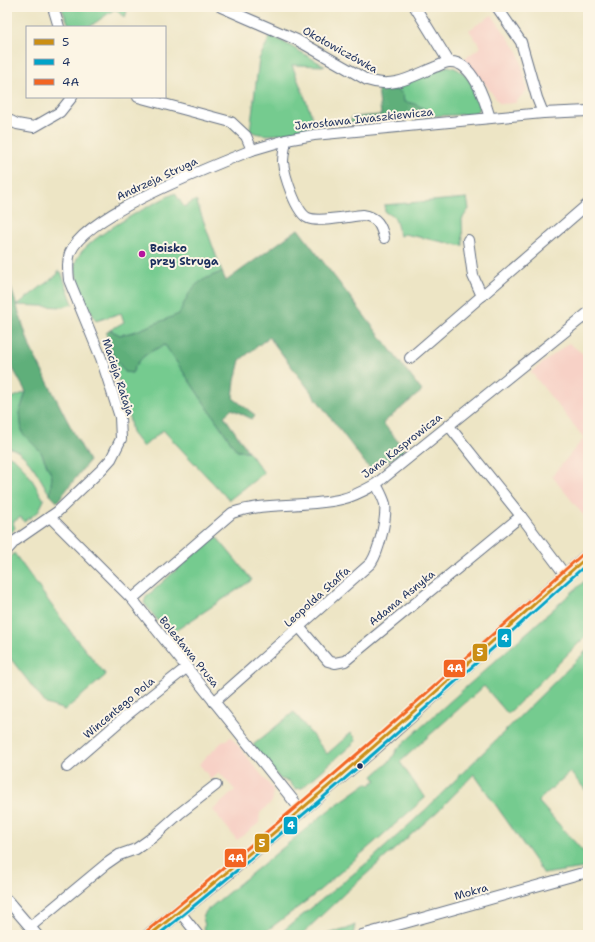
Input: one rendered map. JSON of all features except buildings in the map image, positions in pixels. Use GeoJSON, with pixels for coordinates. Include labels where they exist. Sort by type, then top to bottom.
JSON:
{"type":"FeatureCollection","features":[{"type":"Feature","properties":{"kind":"main road"},"geometry":{"type":"LineString","coordinates":[[150,935],[388,736],[588,556]]}},
{"type":"Feature","properties":{"kind":"street"},"geometry":{"type":"LineString","coordinates":[[53,7],[60,26]]}},
{"type":"Feature","properties":{"kind":"street","name":"Okołowiczówka"},"geometry":{"type":"LineString","coordinates":[[221,7],[297,40],[367,80],[376,83],[393,84],[449,62]]}},
{"type":"Feature","properties":{"kind":"street"},"geometry":{"type":"LineString","coordinates":[[415,7],[449,62],[460,64],[474,77],[483,94],[490,118]]}},
{"type":"Feature","properties":{"kind":"street"},"geometry":{"type":"LineString","coordinates":[[497,7],[521,42],[537,98],[543,113]]}},
{"type":"Feature","properties":{"kind":"street"},"geometry":{"type":"LineString","coordinates":[[7,119],[17,124],[34,127],[60,112],[71,98]]}},
{"type":"Feature","properties":{"kind":"street"},"geometry":{"type":"LineString","coordinates":[[142,98],[231,122],[246,136],[252,150]]}},
{"type":"Feature","properties":{"kind":"street","name":"Jarosława Iwaszkiewicza"},"geometry":{"type":"LineString","coordinates":[[252,150],[286,140],[314,135],[543,113],[588,111]]}},
{"type":"Feature","properties":{"kind":"street"},"geometry":{"type":"LineString","coordinates":[[286,140],[283,162],[286,177],[300,210],[307,218],[320,219],[363,215],[370,216],[382,227],[384,238]]}},
{"type":"Feature","properties":{"kind":"street","name":"Andrzeja Struga"},"geometry":{"type":"LineString","coordinates":[[68,261],[70,252],[78,241],[120,210],[170,184],[252,150]]}},
{"type":"Feature","properties":{"kind":"street"},"geometry":{"type":"LineString","coordinates":[[410,358],[588,204]]}},
{"type":"Feature","properties":{"kind":"street"},"geometry":{"type":"LineString","coordinates":[[468,240],[473,276],[482,296]]}},
{"type":"Feature","properties":{"kind":"street","name":"Macieja Rataja"},"geometry":{"type":"LineString","coordinates":[[7,550],[15,541],[50,517],[111,459],[121,439],[120,417],[101,358],[69,280],[68,261]]}},
{"type":"Feature","properties":{"kind":"street","name":"Jana Kasprowicza"},"geometry":{"type":"LineString","coordinates":[[132,599],[232,513],[248,508],[324,503],[359,494],[376,484],[588,313]]}},
{"type":"Feature","properties":{"kind":"street"},"geometry":{"type":"LineString","coordinates":[[449,426],[521,516],[566,576]]}},
{"type":"Feature","properties":{"kind":"street","name":"Leopolda Staffa"},"geometry":{"type":"LineString","coordinates":[[214,702],[300,628],[366,568],[376,556],[385,511],[383,499],[376,484]]}},
{"type":"Feature","properties":{"kind":"street","name":"Adama Asnyka"},"geometry":{"type":"LineString","coordinates":[[300,628],[328,661],[335,663],[345,661],[521,516]]}},
{"type":"Feature","properties":{"kind":"street","name":"Bolesława Prusa"},"geometry":{"type":"LineString","coordinates":[[50,517],[132,599],[300,810]]}},
{"type":"Feature","properties":{"kind":"street","name":"Wincentego Pola"},"geometry":{"type":"LineString","coordinates":[[67,768],[128,714],[186,668]]}},
{"type":"Feature","properties":{"kind":"street"},"geometry":{"type":"LineString","coordinates":[[9,905],[33,931],[106,864],[119,855],[136,849],[153,838],[180,813],[216,785]]}},
{"type":"Feature","properties":{"kind":"street","name":"Mokra"},"geometry":{"type":"LineString","coordinates":[[362,935],[579,874],[588,874]]}},
{"type":"Feature","properties":{"kind":"street"},"geometry":{"type":"LineString","coordinates":[[179,911],[198,935]]}},
{"type":"Feature","properties":{"kind":"shaded area"},"geometry":{"type":"Polygon","coordinates":[[[492,15],[519,53],[527,90],[515,103],[500,104],[476,72],[461,61],[481,47],[469,30],[492,15]]]}},
{"type":"Feature","properties":{"kind":"shaded area"},"geometry":{"type":"Polygon","coordinates":[[[569,343],[588,358],[588,521],[552,476],[584,438],[531,372],[569,343]]]}},
{"type":"Feature","properties":{"kind":"shaded area"},"geometry":{"type":"Polygon","coordinates":[[[231,737],[273,789],[272,802],[260,813],[259,823],[237,840],[213,810],[235,790],[219,772],[211,779],[199,764],[222,742],[231,737]]]}},
{"type":"Feature","properties":{"kind":"green space"},"geometry":{"type":"Polygon","coordinates":[[[61,7],[128,7],[125,18],[115,9],[90,26],[70,26],[61,7]]]}},
{"type":"Feature","properties":{"kind":"green space"},"geometry":{"type":"Polygon","coordinates":[[[271,35],[325,66],[292,65],[314,121],[313,127],[273,135],[258,134],[250,131],[259,59],[271,35]]]}},
{"type":"Feature","properties":{"kind":"green space"},"geometry":{"type":"Polygon","coordinates":[[[448,66],[461,72],[470,81],[480,108],[475,114],[433,116],[420,106],[398,100],[378,89],[448,66]]]}},
{"type":"Feature","properties":{"kind":"green space"},"geometry":{"type":"Polygon","coordinates":[[[378,89],[398,90],[403,94],[404,102],[420,106],[433,116],[350,123],[352,117],[381,115],[378,89]]]}},
{"type":"Feature","properties":{"kind":"green space"},"geometry":{"type":"Polygon","coordinates":[[[175,193],[184,207],[196,200],[222,272],[206,279],[191,291],[180,314],[134,332],[120,335],[110,330],[124,322],[121,313],[96,321],[77,279],[75,266],[78,256],[87,246],[117,224],[175,193]]]}},
{"type":"Feature","properties":{"kind":"green space"},"geometry":{"type":"Polygon","coordinates":[[[467,198],[469,209],[462,219],[463,246],[404,234],[400,236],[395,218],[385,212],[384,205],[467,198]]]}},
{"type":"Feature","properties":{"kind":"green space"},"geometry":{"type":"Polygon","coordinates":[[[298,229],[422,391],[383,423],[405,450],[372,472],[269,337],[240,360],[235,381],[233,398],[255,415],[252,419],[232,409],[224,416],[248,451],[237,451],[165,345],[145,355],[138,362],[132,373],[125,372],[111,352],[106,333],[110,330],[120,335],[134,332],[179,314],[190,291],[199,283],[222,272],[226,281],[298,229]]]}},
{"type":"Feature","properties":{"kind":"green space"},"geometry":{"type":"Polygon","coordinates":[[[58,271],[61,272],[73,304],[63,307],[17,305],[58,274],[58,271]]]}},
{"type":"Feature","properties":{"kind":"green space"},"geometry":{"type":"Polygon","coordinates":[[[7,275],[30,347],[89,461],[57,502],[50,495],[52,476],[41,452],[22,433],[20,411],[26,392],[7,358],[7,275]]]}},
{"type":"Feature","properties":{"kind":"green space"},"geometry":{"type":"Polygon","coordinates":[[[165,345],[237,451],[248,451],[264,473],[229,500],[163,430],[143,447],[132,433],[128,411],[111,352],[125,372],[132,373],[138,362],[145,355],[165,345]]]}},
{"type":"Feature","properties":{"kind":"green space"},"geometry":{"type":"Polygon","coordinates":[[[26,392],[20,411],[22,433],[41,452],[52,476],[50,495],[33,466],[21,454],[7,447],[7,400],[26,392]]]}},
{"type":"Feature","properties":{"kind":"green space"},"geometry":{"type":"Polygon","coordinates":[[[7,455],[13,458],[24,468],[44,500],[38,512],[24,522],[21,517],[13,522],[15,528],[7,537],[7,455]]]}},
{"type":"Feature","properties":{"kind":"green space"},"geometry":{"type":"Polygon","coordinates":[[[215,535],[252,580],[169,635],[144,603],[146,597],[215,535]]]}},
{"type":"Feature","properties":{"kind":"green space"},"geometry":{"type":"Polygon","coordinates":[[[14,553],[73,635],[106,675],[65,710],[46,704],[7,654],[7,561],[14,553]]]}},
{"type":"Feature","properties":{"kind":"green space"},"geometry":{"type":"Polygon","coordinates":[[[588,578],[588,634],[508,714],[484,686],[400,762],[425,798],[313,896],[261,935],[209,935],[203,928],[205,925],[203,918],[206,911],[329,810],[367,783],[370,785],[376,780],[373,776],[391,760],[398,748],[588,578]]]}},
{"type":"Feature","properties":{"kind":"green space"},"geometry":{"type":"Polygon","coordinates":[[[588,649],[588,793],[570,772],[538,801],[588,857],[588,864],[584,868],[544,874],[474,774],[439,810],[346,892],[301,935],[278,935],[373,858],[425,810],[588,649]]]}},
{"type":"Feature","properties":{"kind":"green space"},"geometry":{"type":"Polygon","coordinates":[[[294,712],[327,754],[351,733],[355,737],[356,741],[302,788],[295,789],[289,781],[280,779],[253,745],[294,712]]]}},
{"type":"Feature","properties":{"kind":"green space"},"geometry":{"type":"Polygon","coordinates":[[[355,925],[353,935],[322,935],[347,929],[355,925]]]}},
{"type":"Feature","properties":{"kind":"transit line","name":"4A"},"geometry":{"type":"LineString","coordinates":[[147,931],[314,792],[585,552]]}},
{"type":"Feature","properties":{"kind":"transit line","name":"5"},"geometry":{"type":"LineString","coordinates":[[150,935],[317,796],[588,556]]}},
{"type":"Feature","properties":{"kind":"transit line","name":"4"},"geometry":{"type":"LineString","coordinates":[[158,935],[268,845],[429,705],[588,563]]}},
{"type":"Feature","properties":{"kind":"place","name":"Boisko przy Struga"},"geometry":{"type":"Point","coordinates":[142,254]}}]}
